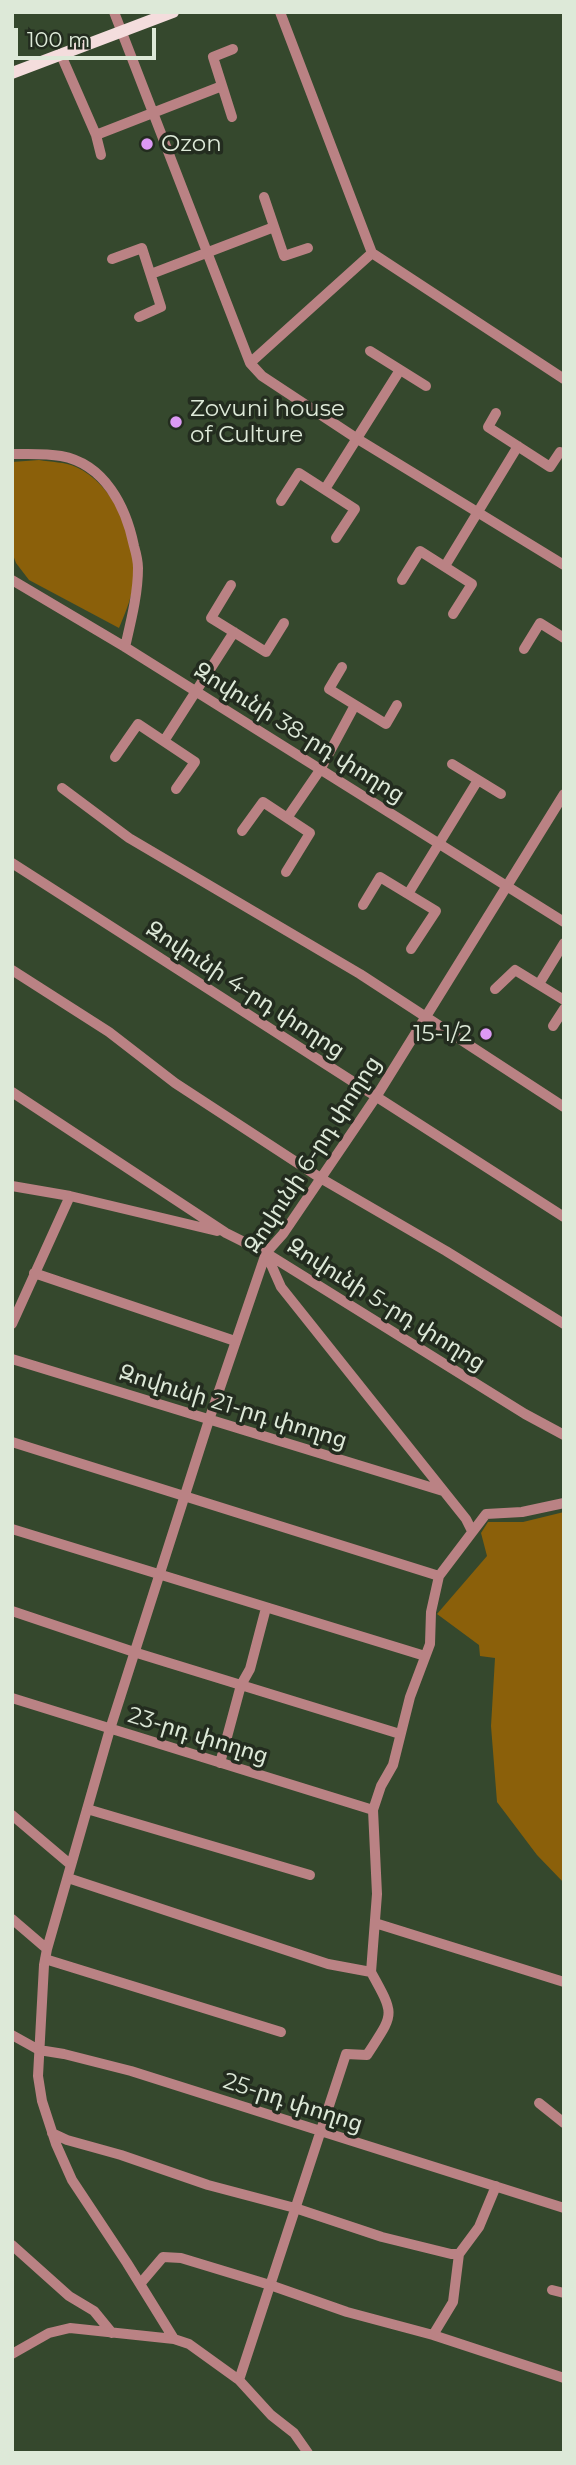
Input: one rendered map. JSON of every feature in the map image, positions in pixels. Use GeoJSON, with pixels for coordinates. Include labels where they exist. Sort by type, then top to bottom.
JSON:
{"type":"FeatureCollection","features":[{"type":"Feature","properties":{"kind":"main road"},"geometry":{"type":"LineString","coordinates":[[12,73],[173,12]]}},
{"type":"Feature","properties":{"kind":"street"},"geometry":{"type":"LineString","coordinates":[[114,12],[250,363],[262,376],[356,438],[564,565]]}},
{"type":"Feature","properties":{"kind":"street"},"geometry":{"type":"LineString","coordinates":[[280,12],[372,253],[564,379]]}},
{"type":"Feature","properties":{"kind":"street"},"geometry":{"type":"LineString","coordinates":[[232,117],[213,57],[233,49]]}},
{"type":"Feature","properties":{"kind":"street"},"geometry":{"type":"LineString","coordinates":[[61,55],[96,135],[101,155]]}},
{"type":"Feature","properties":{"kind":"street"},"geometry":{"type":"LineString","coordinates":[[96,135],[222,86]]}},
{"type":"Feature","properties":{"kind":"street"},"geometry":{"type":"LineString","coordinates":[[264,197],[284,256],[308,248]]}},
{"type":"Feature","properties":{"kind":"street"},"geometry":{"type":"LineString","coordinates":[[151,274],[274,227]]}},
{"type":"Feature","properties":{"kind":"street"},"geometry":{"type":"LineString","coordinates":[[112,259],[142,248],[161,307],[139,317]]}},
{"type":"Feature","properties":{"kind":"street"},"geometry":{"type":"LineString","coordinates":[[250,363],[372,253]]}},
{"type":"Feature","properties":{"kind":"street"},"geometry":{"type":"LineString","coordinates":[[370,351],[426,386]]}},
{"type":"Feature","properties":{"kind":"street"},"geometry":{"type":"LineString","coordinates":[[325,489],[400,370]]}},
{"type":"Feature","properties":{"kind":"street"},"geometry":{"type":"LineString","coordinates":[[496,413],[488,427],[550,467],[560,452]]}},
{"type":"Feature","properties":{"kind":"street"},"geometry":{"type":"LineString","coordinates":[[445,566],[518,446]]}},
{"type":"Feature","properties":{"kind":"street"},"geometry":{"type":"LineString","coordinates":[[12,454],[62,456],[84,465],[105,480],[119,502],[130,524],[139,565],[134,612],[125,647]]}},
{"type":"Feature","properties":{"kind":"street"},"geometry":{"type":"LineString","coordinates":[[281,501],[299,473],[355,509],[336,538]]}},
{"type":"Feature","properties":{"kind":"street"},"geometry":{"type":"LineString","coordinates":[[402,580],[420,551],[445,566],[472,584],[453,614]]}},
{"type":"Feature","properties":{"kind":"street","name":"Զովունի 38-րդ փողոց"},"geometry":{"type":"LineString","coordinates":[[12,580],[125,647],[564,922]]}},
{"type":"Feature","properties":{"kind":"street"},"geometry":{"type":"LineString","coordinates":[[231,584],[211,618],[266,652],[284,623]]}},
{"type":"Feature","properties":{"kind":"street"},"geometry":{"type":"LineString","coordinates":[[524,649],[540,624],[564,638]]}},
{"type":"Feature","properties":{"kind":"street"},"geometry":{"type":"LineString","coordinates":[[164,741],[234,632]]}},
{"type":"Feature","properties":{"kind":"street"},"geometry":{"type":"LineString","coordinates":[[342,667],[330,689],[386,724],[397,705]]}},
{"type":"Feature","properties":{"kind":"street"},"geometry":{"type":"LineString","coordinates":[[287,818],[320,770],[355,705]]}},
{"type":"Feature","properties":{"kind":"street"},"geometry":{"type":"LineString","coordinates":[[116,757],[138,724],[195,762],[176,789]]}},
{"type":"Feature","properties":{"kind":"street"},"geometry":{"type":"LineString","coordinates":[[452,764],[501,794]]}},
{"type":"Feature","properties":{"kind":"street"},"geometry":{"type":"LineString","coordinates":[[408,894],[478,780]]}},
{"type":"Feature","properties":{"kind":"street"},"geometry":{"type":"LineString","coordinates":[[62,788],[129,838],[337,960],[564,1107]]}},
{"type":"Feature","properties":{"kind":"street","name":"Զովունի 6-րդ փողոց"},"geometry":{"type":"LineString","coordinates":[[174,2339],[72,2180],[52,2133],[38,2076],[46,1954],[110,1729],[209,1420],[266,1253],[322,1179],[376,1097],[564,794]]}},
{"type":"Feature","properties":{"kind":"street"},"geometry":{"type":"LineString","coordinates":[[242,831],[263,802],[310,834],[286,872]]}},
{"type":"Feature","properties":{"kind":"street","name":"Զովունի 4-րդ փողոց"},"geometry":{"type":"LineString","coordinates":[[12,863],[564,1217]]}},
{"type":"Feature","properties":{"kind":"street"},"geometry":{"type":"LineString","coordinates":[[363,905],[380,877],[436,911],[411,949]]}},
{"type":"Feature","properties":{"kind":"street"},"geometry":{"type":"LineString","coordinates":[[539,984],[564,943]]}},
{"type":"Feature","properties":{"kind":"street"},"geometry":{"type":"LineString","coordinates":[[12,970],[109,1032],[175,1083],[322,1179],[564,1324]]}},
{"type":"Feature","properties":{"kind":"street"},"geometry":{"type":"LineString","coordinates":[[495,989],[515,970],[564,1000]]}},
{"type":"Feature","properties":{"kind":"street"},"geometry":{"type":"LineString","coordinates":[[553,1026],[564,1009]]}},
{"type":"Feature","properties":{"kind":"street","name":"Զովունի 5-րդ փողոց"},"geometry":{"type":"LineString","coordinates":[[12,1092],[226,1233],[266,1253],[525,1414],[564,1435]]}},
{"type":"Feature","properties":{"kind":"street"},"geometry":{"type":"LineString","coordinates":[[12,1186],[70,1196],[226,1233]]}},
{"type":"Feature","properties":{"kind":"street"},"geometry":{"type":"LineString","coordinates":[[12,1324],[70,1196]]}},
{"type":"Feature","properties":{"kind":"street"},"geometry":{"type":"LineString","coordinates":[[266,1253],[281,1287],[466,1519],[472,1531]]}},
{"type":"Feature","properties":{"kind":"street"},"geometry":{"type":"LineString","coordinates":[[34,1273],[235,1341]]}},
{"type":"Feature","properties":{"kind":"street","name":"Զովունի 21-րդ փողոց"},"geometry":{"type":"LineString","coordinates":[[12,1359],[443,1491]]}},
{"type":"Feature","properties":{"kind":"street"},"geometry":{"type":"LineString","coordinates":[[12,1442],[439,1576]]}},
{"type":"Feature","properties":{"kind":"street"},"geometry":{"type":"LineString","coordinates":[[239,2380],[346,2054],[367,2055],[390,2020],[388,2006],[370,1972],[377,1872],[373,1810],[381,1786],[393,1765],[410,1697],[430,1644],[431,1612],[439,1576],[486,1514],[522,1512],[564,1503]]}},
{"type":"Feature","properties":{"kind":"street"},"geometry":{"type":"LineString","coordinates":[[12,1529],[425,1656]]}},
{"type":"Feature","properties":{"kind":"street"},"geometry":{"type":"LineString","coordinates":[[220,1763],[266,1608]]}},
{"type":"Feature","properties":{"kind":"street"},"geometry":{"type":"LineString","coordinates":[[12,1611],[136,1653],[400,1734]]}},
{"type":"Feature","properties":{"kind":"street","name":"23-րդ փողոց"},"geometry":{"type":"LineString","coordinates":[[12,1698],[373,1810]]}},
{"type":"Feature","properties":{"kind":"street"},"geometry":{"type":"LineString","coordinates":[[87,1809],[310,1875]]}},
{"type":"Feature","properties":{"kind":"street"},"geometry":{"type":"LineString","coordinates":[[12,1815],[71,1865]]}},
{"type":"Feature","properties":{"kind":"street"},"geometry":{"type":"LineString","coordinates":[[68,1878],[328,1964],[370,1972]]}},
{"type":"Feature","properties":{"kind":"street"},"geometry":{"type":"LineString","coordinates":[[12,1919],[46,1954],[281,2032]]}},
{"type":"Feature","properties":{"kind":"street"},"geometry":{"type":"LineString","coordinates":[[375,1923],[564,1982]]}},
{"type":"Feature","properties":{"kind":"street","name":"25-րդ փողոց"},"geometry":{"type":"LineString","coordinates":[[14,2038],[39,2050],[131,2071],[564,2208]]}},
{"type":"Feature","properties":{"kind":"street"},"geometry":{"type":"LineString","coordinates":[[539,2103],[564,2123]]}},
{"type":"Feature","properties":{"kind":"street"},"geometry":{"type":"LineString","coordinates":[[52,2133],[208,2185],[295,2208],[382,2237],[459,2254]]}},
{"type":"Feature","properties":{"kind":"street"},"geometry":{"type":"LineString","coordinates":[[433,2336],[453,2302],[459,2254],[480,2227],[496,2186]]}},
{"type":"Feature","properties":{"kind":"street"},"geometry":{"type":"LineString","coordinates":[[12,2245],[69,2296],[94,2311],[112,2333]]}},
{"type":"Feature","properties":{"kind":"street"},"geometry":{"type":"LineString","coordinates":[[140,2284],[163,2257],[181,2258],[564,2378]]}},
{"type":"Feature","properties":{"kind":"street"},"geometry":{"type":"LineString","coordinates":[[552,2290],[564,2293]]}},
{"type":"Feature","properties":{"kind":"street"},"geometry":{"type":"LineString","coordinates":[[12,2354],[49,2333],[70,2328],[174,2339],[189,2344],[239,2380],[271,2415],[294,2433],[308,2453]]}},
{"type":"Feature","properties":{"kind":"shaded area"},"geometry":{"type":"Polygon","coordinates":[[[39,460],[72,465],[89,475],[112,499],[120,513],[131,545],[134,577],[131,597],[119,628],[29,580],[16,563],[12,552],[12,462],[39,460]]]}},
{"type":"Feature","properties":{"kind":"shaded area"},"geometry":{"type":"Polygon","coordinates":[[[564,1512],[564,1883],[537,1855],[497,1802],[491,1726],[495,1658],[480,1656],[479,1645],[437,1614],[487,1556],[481,1533],[488,1522],[523,1522],[564,1512]]]}},
{"type":"Feature","properties":{"kind":"place","name":"Ozon"},"geometry":{"type":"Point","coordinates":[147,144]}},
{"type":"Feature","properties":{"kind":"place","name":"Zovuni house of Culture"},"geometry":{"type":"Point","coordinates":[176,422]}},
{"type":"Feature","properties":{"kind":"place","name":"15-1/2"},"geometry":{"type":"Point","coordinates":[486,1034]}}]}
